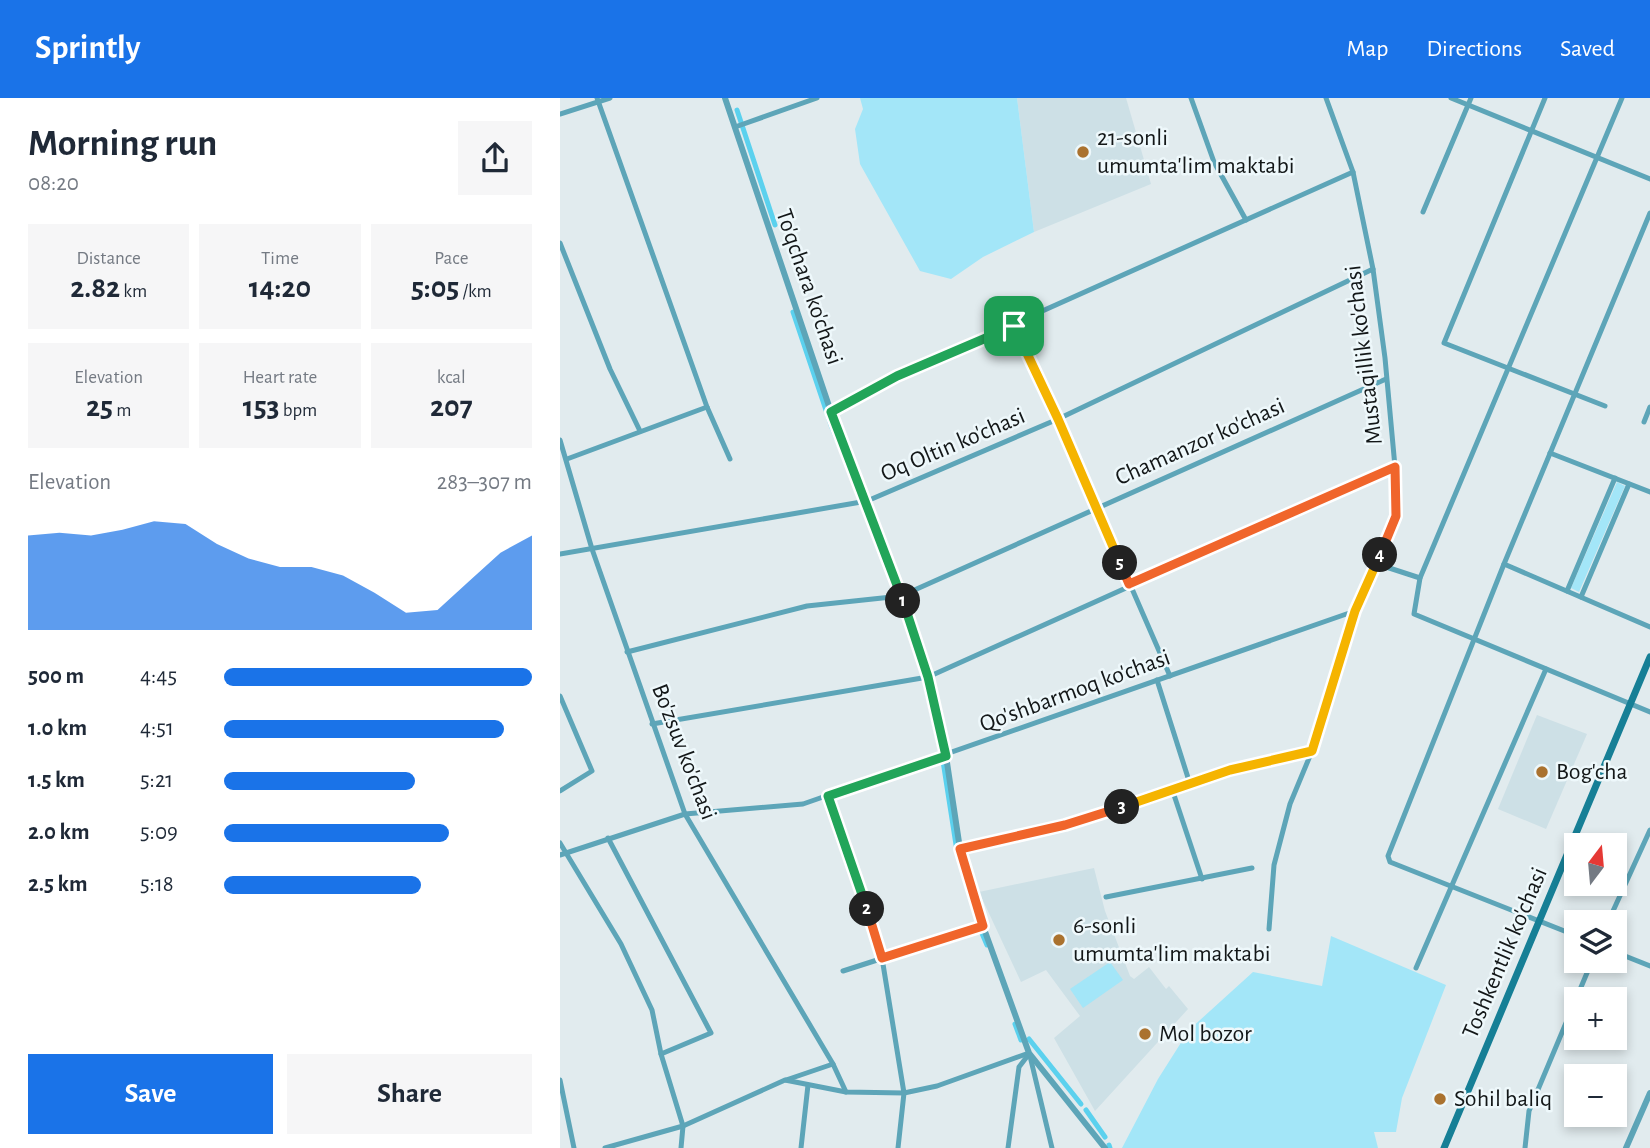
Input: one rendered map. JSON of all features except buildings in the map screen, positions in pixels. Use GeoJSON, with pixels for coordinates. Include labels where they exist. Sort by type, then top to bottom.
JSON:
{"type":"FeatureCollection","features":[{"type":"Feature","properties":{"kind":"main road","name":"Toshkentlik ko'chasi"},"geometry":{"type":"LineString","coordinates":[[1444,1148],[1650,657]]}},
{"type":"Feature","properties":{"kind":"street"},"geometry":{"type":"LineString","coordinates":[[560,114],[610,98]]}},
{"type":"Feature","properties":{"kind":"street","name":"To'qchara ko'chasi"},"geometry":{"type":"LineString","coordinates":[[725,98],[831,412],[867,501],[928,677],[946,756],[960,849],[983,926],[1029,1053],[1105,1148]]}},
{"type":"Feature","properties":{"kind":"street"},"geometry":{"type":"LineString","coordinates":[[735,127],[817,98]]}},
{"type":"Feature","properties":{"kind":"street"},"geometry":{"type":"LineString","coordinates":[[1191,98],[1214,162],[1246,220]]}},
{"type":"Feature","properties":{"kind":"street","name":"Mustaqillik ko'chasi"},"geometry":{"type":"LineString","coordinates":[[1269,929],[1274,865],[1290,804],[1312,751],[1355,611],[1396,516],[1395,467],[1373,270],[1353,172],[1326,98]]}},
{"type":"Feature","properties":{"kind":"street"},"geometry":{"type":"LineString","coordinates":[[1451,98],[1650,179]]}},
{"type":"Feature","properties":{"kind":"street"},"geometry":{"type":"LineString","coordinates":[[1423,212],[1471,98]]}},
{"type":"Feature","properties":{"kind":"street"},"geometry":{"type":"LineString","coordinates":[[1545,98],[1444,343],[1605,406]]}},
{"type":"Feature","properties":{"kind":"street"},"geometry":{"type":"LineString","coordinates":[[1622,98],[1420,578],[1414,607],[1416,616],[1650,712]]}},
{"type":"Feature","properties":{"kind":"street"},"geometry":{"type":"LineString","coordinates":[[598,100],[707,407],[730,459]]}},
{"type":"Feature","properties":{"kind":"street"},"geometry":{"type":"LineString","coordinates":[[831,412],[897,376],[1014,326],[1353,172]]}},
{"type":"Feature","properties":{"kind":"street"},"geometry":{"type":"LineString","coordinates":[[1564,931],[1390,862],[1390,851],[1504,564],[1650,213]]}},
{"type":"Feature","properties":{"kind":"street"},"geometry":{"type":"LineString","coordinates":[[560,243],[610,369],[640,431]]}},
{"type":"Feature","properties":{"kind":"street","name":"Oq Oltin ko'chasi"},"geometry":{"type":"LineString","coordinates":[[560,554],[867,501],[1058,419],[1373,270]]}},
{"type":"Feature","properties":{"kind":"street"},"geometry":{"type":"LineString","coordinates":[[1014,326],[1058,419],[1170,676]]}},
{"type":"Feature","properties":{"kind":"street","name":"Chamanzor ko'chasi"},"geometry":{"type":"LineString","coordinates":[[627,652],[807,606],[901,596],[1386,379]]}},
{"type":"Feature","properties":{"kind":"street"},"geometry":{"type":"LineString","coordinates":[[567,459],[707,407]]}},
{"type":"Feature","properties":{"kind":"street"},"geometry":{"type":"LineString","coordinates":[[1644,422],[1650,407]]}},
{"type":"Feature","properties":{"kind":"street","name":"Bo'zsuv ko'chasi"},"geometry":{"type":"LineString","coordinates":[[560,440],[592,548],[685,814],[833,1064],[846,1092]]}},
{"type":"Feature","properties":{"kind":"street"},"geometry":{"type":"LineString","coordinates":[[1550,453],[1650,492]]}},
{"type":"Feature","properties":{"kind":"street"},"geometry":{"type":"LineString","coordinates":[[652,724],[928,677],[1129,584],[1395,467]]}},
{"type":"Feature","properties":{"kind":"street"},"geometry":{"type":"LineString","coordinates":[[1567,591],[1615,478]]}},
{"type":"Feature","properties":{"kind":"street"},"geometry":{"type":"LineString","coordinates":[[1581,597],[1629,484]]}},
{"type":"Feature","properties":{"kind":"street"},"geometry":{"type":"LineString","coordinates":[[1377,564],[1420,578]]}},
{"type":"Feature","properties":{"kind":"street"},"geometry":{"type":"LineString","coordinates":[[1504,564],[1650,626]]}},
{"type":"Feature","properties":{"kind":"street","name":"Qo'shbarmoq ko'chasi"},"geometry":{"type":"LineString","coordinates":[[563,854],[685,814],[803,804],[1355,611]]}},
{"type":"Feature","properties":{"kind":"street"},"geometry":{"type":"LineString","coordinates":[[1416,968],[1546,669]]}},
{"type":"Feature","properties":{"kind":"street"},"geometry":{"type":"LineString","coordinates":[[1157,680],[1191,784]]}},
{"type":"Feature","properties":{"kind":"street"},"geometry":{"type":"LineString","coordinates":[[560,696],[562,707],[592,771],[560,792]]}},
{"type":"Feature","properties":{"kind":"street"},"geometry":{"type":"LineString","coordinates":[[960,849],[1065,825],[1173,792],[1230,770],[1312,751]]}},
{"type":"Feature","properties":{"kind":"street"},"geometry":{"type":"LineString","coordinates":[[1173,792],[1202,879]]}},
{"type":"Feature","properties":{"kind":"street"},"geometry":{"type":"LineString","coordinates":[[828,796],[882,958],[904,1093],[898,1148]]}},
{"type":"Feature","properties":{"kind":"street"},"geometry":{"type":"LineString","coordinates":[[1613,910],[1650,830]]}},
{"type":"Feature","properties":{"kind":"street"},"geometry":{"type":"LineString","coordinates":[[608,838],[711,1033],[661,1054]]}},
{"type":"Feature","properties":{"kind":"street"},"geometry":{"type":"LineString","coordinates":[[560,843],[563,854],[621,944],[652,1010],[661,1054],[682,1126],[681,1148]]}},
{"type":"Feature","properties":{"kind":"street"},"geometry":{"type":"LineString","coordinates":[[1106,897],[1252,868]]}},
{"type":"Feature","properties":{"kind":"street"},"geometry":{"type":"LineString","coordinates":[[843,971],[983,926]]}},
{"type":"Feature","properties":{"kind":"street"},"geometry":{"type":"LineString","coordinates":[[1627,957],[1650,966]]}},
{"type":"Feature","properties":{"kind":"street"},"geometry":{"type":"LineString","coordinates":[[1525,1148],[1529,1111],[1587,973]]}},
{"type":"Feature","properties":{"kind":"street"},"geometry":{"type":"LineString","coordinates":[[785,1080],[846,1092],[904,1093],[937,1086],[1029,1053]]}},
{"type":"Feature","properties":{"kind":"street"},"geometry":{"type":"LineString","coordinates":[[1008,1148],[1019,1066],[1029,1053]]}},
{"type":"Feature","properties":{"kind":"street"},"geometry":{"type":"LineString","coordinates":[[1029,1053],[1052,1148]]}},
{"type":"Feature","properties":{"kind":"street"},"geometry":{"type":"LineString","coordinates":[[604,1148],[682,1126],[785,1080],[833,1064]]}},
{"type":"Feature","properties":{"kind":"street"},"geometry":{"type":"LineString","coordinates":[[560,1080],[574,1148]]}},
{"type":"Feature","properties":{"kind":"street"},"geometry":{"type":"LineString","coordinates":[[801,1148],[808,1085]]}},
{"type":"Feature","properties":{"kind":"street"},"geometry":{"type":"LineString","coordinates":[[1626,1148],[1650,1093]]}},
{"type":"Feature","properties":{"kind":"shaded area"},"geometry":{"type":"Polygon","coordinates":[[[860,98],[1017,98],[1034,232],[983,257],[951,279],[920,271],[860,164],[855,129],[863,109],[860,98]]]}},
{"type":"Feature","properties":{"kind":"shaded area","name":"21-sonli umumta'lim maktabi"},"geometry":{"type":"Polygon","coordinates":[[[1017,98],[1126,98],[1151,184],[1034,232],[1017,98]]]}},
{"type":"Feature","properties":{"kind":"shaded area"},"geometry":{"type":"Polygon","coordinates":[[[1617,482],[1625,486],[1579,592],[1571,588],[1617,482]]]}},
{"type":"Feature","properties":{"kind":"shaded area","name":"Bog'cha"},"geometry":{"type":"Polygon","coordinates":[[[1537,715],[1587,734],[1546,829],[1498,809],[1537,715]]]}},
{"type":"Feature","properties":{"kind":"shaded area"},"geometry":{"type":"Polygon","coordinates":[[[1094,868],[1105,911],[1130,976],[1134,979],[1149,967],[1166,989],[1169,986],[1188,1009],[1095,1111],[1054,1038],[1080,1016],[1046,970],[1021,982],[979,892],[1094,868]]]}},
{"type":"Feature","properties":{"kind":"shaded area"},"geometry":{"type":"Polygon","coordinates":[[[1331,936],[1446,985],[1402,1098],[1396,1132],[1374,1132],[1378,1148],[1122,1148],[1158,1079],[1189,1030],[1253,972],[1322,986],[1331,936]]]}},
{"type":"Feature","properties":{"kind":"shaded area"},"geometry":{"type":"Polygon","coordinates":[[[1110,962],[1123,980],[1083,1008],[1070,989],[1110,962]]]}},
{"type":"Feature","properties":{"kind":"waterway"},"geometry":{"type":"LineString","coordinates":[[737,110],[775,225]]}},
{"type":"Feature","properties":{"kind":"waterway"},"geometry":{"type":"LineString","coordinates":[[793,312],[831,425],[852,476]]}},
{"type":"Feature","properties":{"kind":"waterway"},"geometry":{"type":"LineString","coordinates":[[910,633],[924,677]]}},
{"type":"Feature","properties":{"kind":"waterway"},"geometry":{"type":"LineString","coordinates":[[925,682],[941,752]]}},
{"type":"Feature","properties":{"kind":"waterway"},"geometry":{"type":"LineString","coordinates":[[943,761],[957,851],[978,922]]}},
{"type":"Feature","properties":{"kind":"waterway"},"geometry":{"type":"LineString","coordinates":[[981,931],[987,945]]}},
{"type":"Feature","properties":{"kind":"waterway"},"geometry":{"type":"LineString","coordinates":[[1015,1024],[1021,1040]]}},
{"type":"Feature","properties":{"kind":"waterway"},"geometry":{"type":"LineString","coordinates":[[1029,1039],[1081,1104]]}},
{"type":"Feature","properties":{"kind":"waterway"},"geometry":{"type":"LineString","coordinates":[[1086,1110],[1105,1137]]}},
{"type":"Feature","properties":{"kind":"place","name":"21-sonli umumta'lim maktabi"},"geometry":{"type":"Point","coordinates":[1083,152]}},
{"type":"Feature","properties":{"kind":"place","name":"Bog'cha"},"geometry":{"type":"Point","coordinates":[1542,772]}},
{"type":"Feature","properties":{"kind":"place","name":"6-sonli umumta'lim maktabi"},"geometry":{"type":"Point","coordinates":[1059,940]}},
{"type":"Feature","properties":{"kind":"place","name":"Mol bozor"},"geometry":{"type":"Point","coordinates":[1145,1034]}},
{"type":"Feature","properties":{"kind":"place","name":"Sohil baliq"},"geometry":{"type":"Point","coordinates":[1440,1099]}},
{"type":"Feature","properties":{"kind":"route"},"geometry":{"type":"LineString","coordinates":[[1014,326],[1058,419],[1129,584],[1395,467],[1396,516],[1355,611],[1312,751],[1230,770],[1173,792],[1065,825],[960,849],[983,926],[882,958],[858,878],[828,796],[946,756],[928,677],[901,596],[831,412],[897,376],[1014,326]]}}]}
